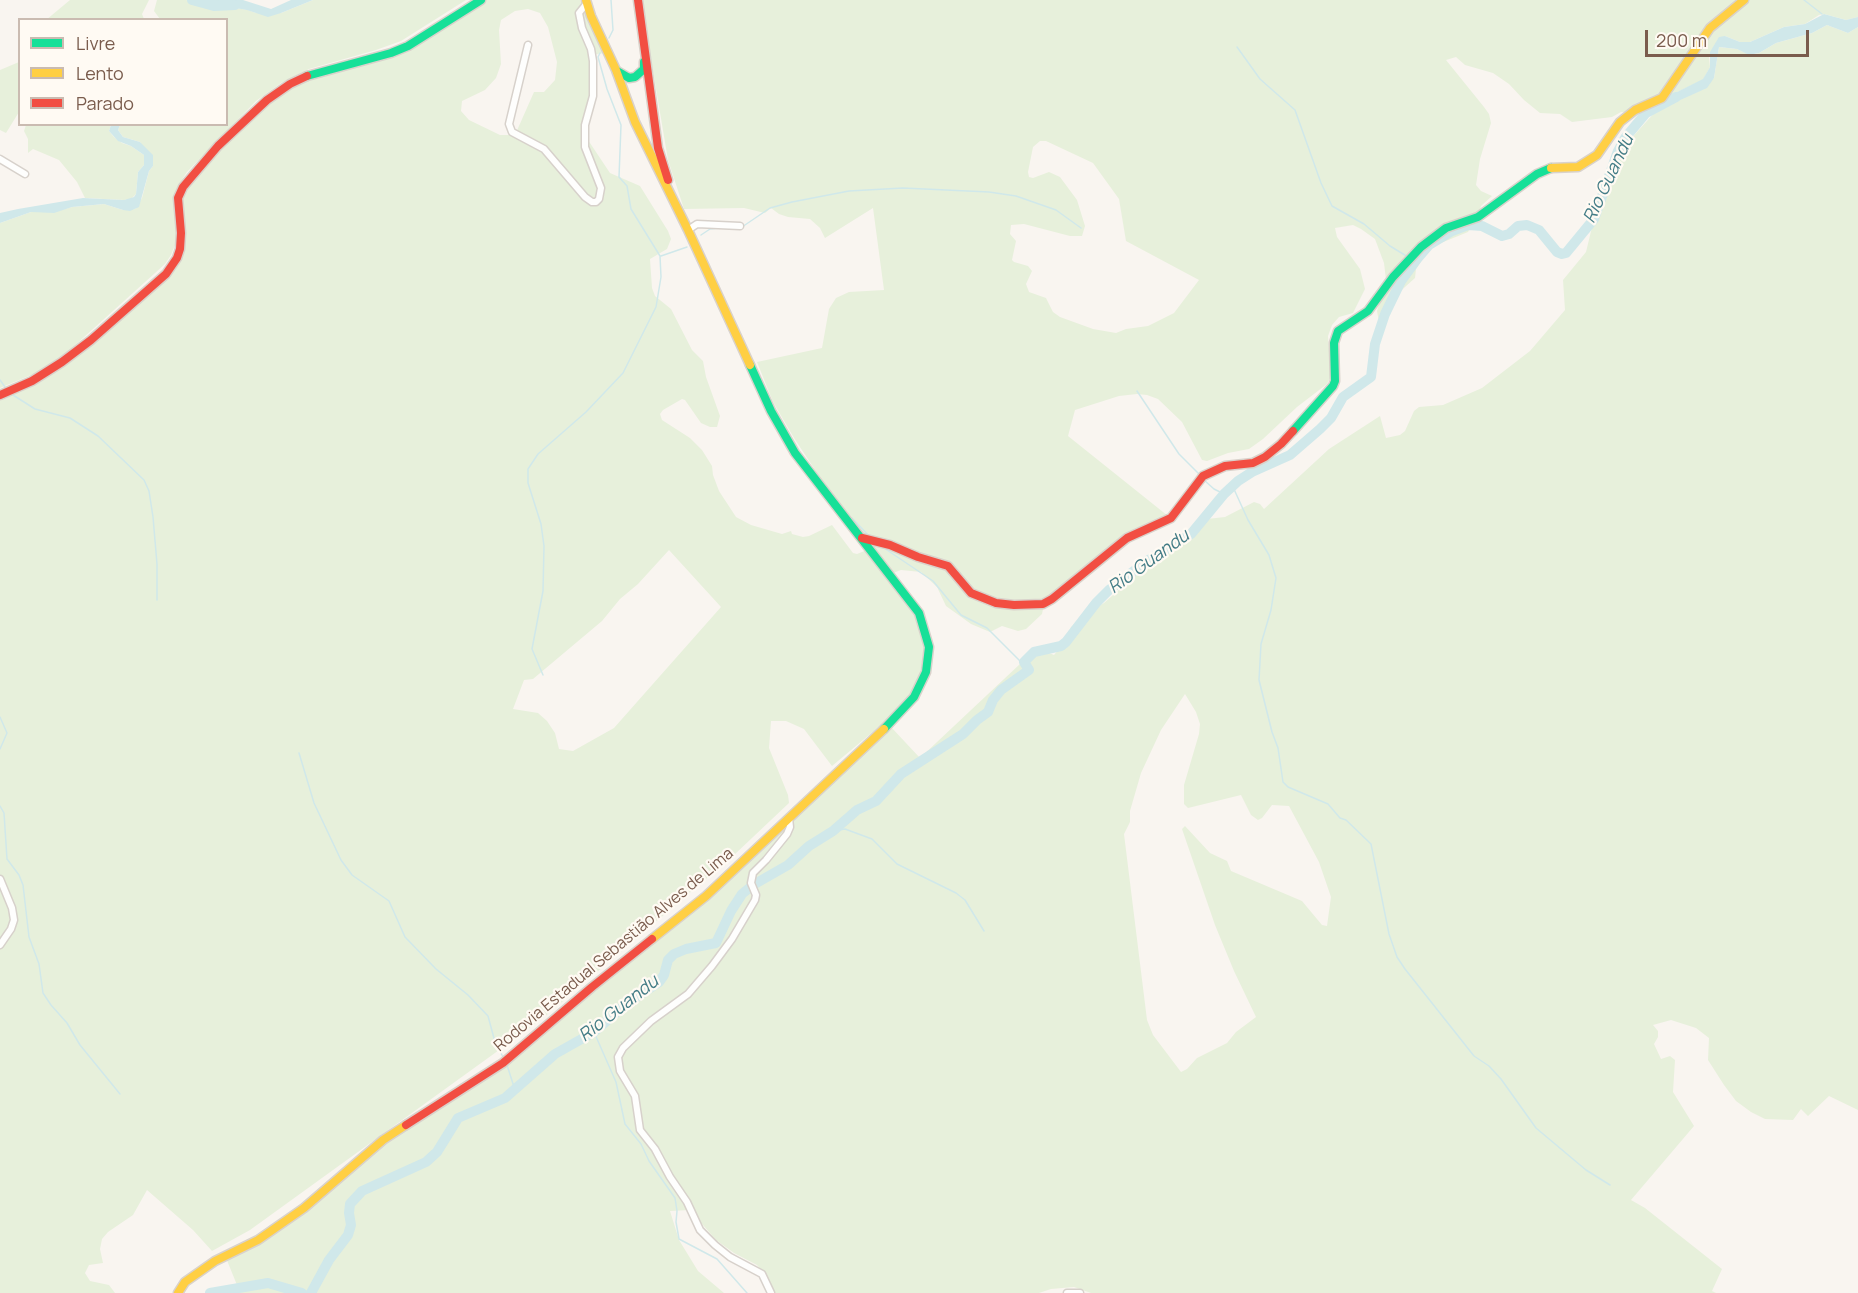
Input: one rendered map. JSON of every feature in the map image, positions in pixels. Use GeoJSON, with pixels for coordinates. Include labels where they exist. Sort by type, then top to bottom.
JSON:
{"type":"FeatureCollection","features":[{"type":"Feature","properties":{"kind":"main road"},"geometry":{"type":"LineString","coordinates":[[0,395],[32,381],[62,362],[91,340],[166,274],[180,249],[182,233],[178,198],[183,187],[219,146],[267,100],[290,84],[312,74],[408,46],[481,0]]}},
{"type":"Feature","properties":{"kind":"main road","name":"Rodovia Estadual Sebastião Alves de Lima"},"geometry":{"type":"LineString","coordinates":[[638,0],[658,148],[678,210]]}},
{"type":"Feature","properties":{"kind":"main road"},"geometry":{"type":"LineString","coordinates":[[862,538],[890,545],[948,566],[967,589],[987,600],[1014,605],[1043,604],[1061,594],[1127,538],[1171,518],[1202,477],[1225,466],[1260,461],[1281,444],[1333,386],[1335,381],[1334,343],[1338,331],[1368,311],[1393,277],[1435,235],[1446,228],[1478,217],[1538,174],[1554,167],[1578,167],[1597,154],[1605,146],[1620,122],[1635,110],[1662,98],[1710,28],[1744,0]]}},
{"type":"Feature","properties":{"kind":"main road","name":"Rodovia Estadual Sebastião Alves de Lima"},"geometry":{"type":"LineString","coordinates":[[178,1293],[185,1282],[215,1261],[258,1240],[304,1208],[383,1140],[503,1063],[592,987],[706,896],[877,737],[914,697],[926,672],[929,647],[919,614],[795,453],[785,436],[749,366],[688,230],[634,122],[616,70],[591,16],[587,2]]}},
{"type":"Feature","properties":{"kind":"main road"},"geometry":{"type":"LineString","coordinates":[[616,70],[629,78],[640,75],[644,69],[645,45]]}},
{"type":"Feature","properties":{"kind":"street"},"geometry":{"type":"LineString","coordinates":[[528,45],[509,124],[512,132],[544,149],[585,197],[596,202],[599,199],[601,188],[585,147],[585,126],[593,96],[593,62],[579,14],[587,2]]}},
{"type":"Feature","properties":{"kind":"street"},"geometry":{"type":"LineString","coordinates":[[0,159],[25,174]]}},
{"type":"Feature","properties":{"kind":"street"},"geometry":{"type":"LineString","coordinates":[[688,230],[697,224],[740,226]]}},
{"type":"Feature","properties":{"kind":"street"},"geometry":{"type":"LineString","coordinates":[[771,1293],[762,1274],[730,1257],[700,1230],[687,1202],[655,1149],[640,1130],[635,1096],[623,1078],[618,1063],[620,1052],[628,1042],[651,1021],[688,994],[712,966],[752,909],[756,895],[752,886],[753,873],[787,834],[790,827],[789,818]]}},
{"type":"Feature","properties":{"kind":"street"},"geometry":{"type":"LineString","coordinates":[[0,879],[12,908],[14,920],[0,945]]}},
{"type":"Feature","properties":{"kind":"street"},"geometry":{"type":"LineString","coordinates":[[1066,1293],[1080,1293]]}},
{"type":"Feature","properties":{"kind":"green space"},"geometry":{"type":"Polygon","coordinates":[[[70,0],[149,0],[142,14],[144,18],[48,18],[70,0]]]}},
{"type":"Feature","properties":{"kind":"green space"},"geometry":{"type":"Polygon","coordinates":[[[157,0],[186,0],[256,13],[281,13],[313,0],[466,0],[401,41],[309,69],[281,83],[256,101],[181,181],[174,202],[177,240],[165,264],[62,357],[36,373],[0,388],[0,223],[31,212],[54,212],[72,207],[104,204],[123,210],[135,209],[142,198],[149,171],[153,166],[140,142],[123,137],[118,130],[120,126],[228,126],[228,18],[159,18],[154,11],[157,0]]]}},
{"type":"Feature","properties":{"kind":"green space"},"geometry":{"type":"Polygon","coordinates":[[[479,0],[580,0],[587,20],[604,53],[592,55],[593,86],[584,122],[586,137],[610,173],[640,186],[668,231],[671,239],[667,249],[650,259],[652,288],[655,296],[671,309],[692,350],[703,361],[706,377],[720,416],[717,427],[701,423],[682,399],[663,410],[660,414],[662,420],[690,438],[702,450],[712,466],[719,491],[736,517],[751,525],[782,534],[791,531],[792,534],[803,537],[832,525],[853,553],[857,554],[867,550],[901,591],[918,620],[924,647],[920,675],[911,695],[893,715],[832,766],[804,729],[786,721],[771,721],[769,748],[789,803],[734,855],[542,1019],[250,1230],[212,1251],[193,1230],[147,1190],[133,1215],[108,1232],[102,1239],[100,1249],[103,1263],[89,1265],[85,1273],[90,1281],[109,1285],[115,1293],[0,1293],[0,395],[30,383],[131,305],[176,258],[182,201],[190,181],[262,105],[293,83],[384,56],[479,0]],[[528,9],[515,11],[501,20],[499,30],[501,64],[496,78],[485,90],[462,101],[461,111],[469,120],[500,135],[515,135],[534,92],[544,92],[555,80],[557,62],[548,27],[540,13],[528,9]],[[669,550],[638,584],[620,599],[602,621],[533,679],[524,680],[513,709],[538,713],[555,733],[559,749],[573,751],[614,728],[721,607],[669,550]]]}},
{"type":"Feature","properties":{"kind":"green space"},"geometry":{"type":"Polygon","coordinates":[[[641,0],[1858,0],[1858,17],[1846,20],[1824,14],[1819,15],[1805,24],[1784,27],[1750,42],[1740,42],[1725,36],[1709,57],[1710,67],[1703,80],[1639,113],[1621,112],[1612,117],[1572,122],[1560,114],[1540,113],[1509,84],[1493,73],[1465,65],[1456,57],[1446,60],[1489,114],[1491,123],[1480,159],[1476,185],[1481,191],[1492,196],[1481,206],[1479,222],[1468,232],[1431,247],[1416,269],[1415,278],[1395,296],[1390,315],[1380,328],[1377,311],[1386,280],[1384,263],[1375,239],[1353,225],[1335,228],[1337,237],[1360,269],[1365,289],[1353,313],[1339,317],[1332,325],[1328,336],[1334,371],[1327,384],[1249,449],[1228,453],[1207,461],[1202,460],[1182,422],[1158,399],[1147,395],[1119,396],[1075,410],[1068,436],[1168,516],[1134,529],[1098,555],[1045,599],[1042,614],[1026,629],[1018,631],[1002,626],[990,632],[971,624],[946,606],[937,587],[921,572],[901,570],[893,573],[823,482],[794,438],[773,402],[757,362],[822,348],[829,309],[836,298],[849,292],[884,290],[873,208],[825,238],[820,228],[810,219],[788,217],[771,208],[765,213],[744,208],[684,209],[668,160],[641,0]],[[1040,141],[1033,147],[1029,177],[1033,178],[1049,172],[1060,177],[1077,200],[1085,226],[1082,236],[1070,236],[1024,224],[1011,225],[1010,234],[1016,241],[1012,260],[1028,266],[1032,271],[1026,284],[1029,292],[1046,298],[1053,312],[1060,317],[1093,329],[1116,333],[1148,326],[1174,313],[1199,280],[1126,241],[1119,199],[1093,163],[1046,141],[1040,141]]]}},
{"type":"Feature","properties":{"kind":"green space"},"geometry":{"type":"Polygon","coordinates":[[[1827,25],[1848,33],[1858,27],[1858,1110],[1829,1096],[1808,1116],[1801,1109],[1793,1120],[1765,1119],[1736,1101],[1724,1085],[1708,1060],[1709,1038],[1696,1028],[1671,1020],[1653,1025],[1658,1031],[1654,1044],[1661,1059],[1670,1056],[1675,1060],[1673,1092],[1694,1126],[1631,1200],[1645,1208],[1722,1269],[1712,1291],[1716,1293],[1091,1293],[1074,1287],[1051,1289],[1039,1293],[774,1293],[770,1289],[768,1278],[757,1265],[716,1240],[690,1210],[670,1211],[679,1240],[698,1271],[724,1293],[237,1293],[237,1285],[226,1258],[547,1026],[891,727],[920,758],[1037,648],[1054,655],[1065,642],[1071,627],[1084,615],[1104,603],[1154,559],[1181,543],[1207,519],[1225,517],[1254,502],[1260,504],[1264,509],[1329,449],[1380,416],[1386,438],[1400,435],[1405,431],[1414,411],[1419,407],[1443,405],[1482,388],[1530,351],[1565,310],[1563,280],[1586,252],[1593,223],[1603,208],[1618,153],[1656,111],[1678,101],[1714,78],[1719,47],[1737,49],[1750,55],[1759,53],[1776,43],[1812,33],[1827,25]],[[1185,694],[1161,730],[1141,773],[1130,811],[1130,822],[1124,834],[1147,1020],[1153,1035],[1181,1072],[1197,1058],[1227,1043],[1236,1032],[1256,1017],[1215,925],[1182,829],[1185,826],[1210,853],[1227,861],[1231,871],[1302,901],[1322,925],[1327,926],[1331,897],[1319,862],[1289,806],[1272,805],[1258,820],[1251,815],[1241,795],[1188,808],[1184,804],[1184,785],[1199,734],[1200,724],[1185,694]]]}},
{"type":"Feature","properties":{"kind":"green space"},"geometry":{"type":"Polygon","coordinates":[[[18,62],[18,114],[6,133],[0,130],[0,70],[18,62]]]}},
{"type":"Feature","properties":{"kind":"green space"},"geometry":{"type":"Polygon","coordinates":[[[26,126],[111,126],[109,131],[114,137],[144,155],[144,165],[138,172],[136,194],[131,199],[124,200],[85,198],[77,182],[59,160],[33,149],[28,153],[28,139],[24,131],[26,126]]]}},
{"type":"Feature","properties":{"kind":"water"},"geometry":{"type":"Polygon","coordinates":[[[186,0],[243,0],[271,9],[291,0],[313,0],[268,17],[247,10],[186,0]]]}},
{"type":"Feature","properties":{"kind":"water"},"geometry":{"type":"Polygon","coordinates":[[[1824,14],[1846,20],[1858,17],[1858,27],[1848,33],[1827,25],[1812,33],[1776,43],[1759,53],[1749,55],[1737,49],[1719,47],[1714,78],[1707,88],[1667,106],[1664,102],[1671,95],[1703,79],[1710,67],[1710,52],[1719,37],[1725,36],[1740,42],[1750,42],[1784,27],[1805,24],[1824,14]]]}},
{"type":"Feature","properties":{"kind":"water"},"geometry":{"type":"Polygon","coordinates":[[[111,126],[120,126],[118,130],[123,137],[140,142],[153,155],[153,166],[149,171],[139,207],[130,211],[104,204],[72,207],[54,213],[31,212],[0,223],[0,213],[18,209],[83,198],[124,200],[134,197],[138,172],[144,165],[144,155],[118,141],[109,131],[111,126]]]}},
{"type":"Feature","properties":{"kind":"waterway"},"geometry":{"type":"LineString","coordinates":[[192,0],[214,6],[235,5]]}},
{"type":"Feature","properties":{"kind":"waterway"},"geometry":{"type":"LineString","coordinates":[[609,38],[613,30],[611,0]]}},
{"type":"Feature","properties":{"kind":"waterway"},"geometry":{"type":"LineString","coordinates":[[1804,0],[1822,14]]}},
{"type":"Feature","properties":{"kind":"waterway"},"geometry":{"type":"LineString","coordinates":[[1237,47],[1260,79],[1295,110],[1321,183],[1332,206],[1364,224],[1390,246],[1408,257]]}},
{"type":"Feature","properties":{"kind":"waterway"},"geometry":{"type":"LineString","coordinates":[[543,675],[532,649],[543,591],[544,546],[541,524],[528,483],[528,469],[538,454],[586,412],[623,373],[656,307],[661,277],[660,256],[631,209],[627,186],[619,177],[621,125],[607,89],[598,57],[600,53]]}},
{"type":"Feature","properties":{"kind":"waterway","name":"Rio Guandu"},"geometry":{"type":"LineString","coordinates":[[311,1293],[329,1260],[348,1235],[351,1225],[350,1204],[362,1191],[426,1162],[437,1152],[458,1118],[505,1098],[555,1054],[594,1032],[626,1004],[659,982],[664,975],[668,960],[674,954],[716,943],[742,894],[788,865],[857,810],[876,801],[901,774],[963,734],[988,712],[993,700],[1001,690],[1029,670],[1024,662],[1034,652],[1061,646],[1109,590],[1147,561],[1191,534],[1224,494],[1238,481],[1290,455],[1320,429],[1331,418],[1343,397],[1371,377],[1375,344],[1385,314],[1401,281],[1429,245],[1452,231],[1468,225],[1482,226],[1502,236],[1509,234],[1518,226],[1527,225],[1539,230],[1557,252],[1566,253],[1594,219],[1618,151],[1625,138],[1646,113],[1676,97]]}},
{"type":"Feature","properties":{"kind":"waterway"},"geometry":{"type":"LineString","coordinates":[[742,227],[770,208],[792,202],[849,191],[903,188],[989,192],[1016,196],[1056,210],[1081,228]]}},
{"type":"Feature","properties":{"kind":"waterway"},"geometry":{"type":"LineString","coordinates":[[701,235],[710,229],[719,228]]}},
{"type":"Feature","properties":{"kind":"waterway"},"geometry":{"type":"LineString","coordinates":[[661,256],[687,247]]}},
{"type":"Feature","properties":{"kind":"waterway"},"geometry":{"type":"LineString","coordinates":[[0,380],[5,387]]}},
{"type":"Feature","properties":{"kind":"waterway"},"geometry":{"type":"LineString","coordinates":[[1137,391],[1179,454],[1199,474]]}},
{"type":"Feature","properties":{"kind":"waterway"},"geometry":{"type":"LineString","coordinates":[[13,395],[35,409],[70,418],[98,436],[144,480],[149,491],[153,517],[157,600]]}},
{"type":"Feature","properties":{"kind":"waterway"},"geometry":{"type":"LineString","coordinates":[[1204,480],[1224,494]]}},
{"type":"Feature","properties":{"kind":"waterway"},"geometry":{"type":"LineString","coordinates":[[1233,487],[1248,520],[1269,555],[1276,578],[1271,610],[1261,644],[1259,680],[1278,748],[1283,782],[1288,787],[1328,804],[1340,818],[1346,820],[1371,844],[1389,934],[1397,957],[1405,969],[1474,1056],[1489,1066],[1501,1079],[1536,1128],[1586,1170],[1610,1185]]}},
{"type":"Feature","properties":{"kind":"waterway"},"geometry":{"type":"LineString","coordinates":[[852,518],[870,537]]}},
{"type":"Feature","properties":{"kind":"waterway"},"geometry":{"type":"LineString","coordinates":[[884,548],[933,581],[961,615],[987,628],[1029,670]]}},
{"type":"Feature","properties":{"kind":"waterway"},"geometry":{"type":"LineString","coordinates":[[0,717],[7,733],[0,749]]}},
{"type":"Feature","properties":{"kind":"waterway"},"geometry":{"type":"LineString","coordinates":[[299,753],[314,803],[341,860],[352,875],[389,901],[405,937],[436,969],[468,995],[488,1016],[495,1042],[503,1057]]}},
{"type":"Feature","properties":{"kind":"waterway"},"geometry":{"type":"LineString","coordinates":[[0,806],[4,813],[7,859],[19,875],[23,885],[29,937],[39,964],[43,993],[67,1023],[80,1045],[120,1094]]}},
{"type":"Feature","properties":{"kind":"waterway"},"geometry":{"type":"LineString","coordinates":[[833,831],[845,829],[872,839],[897,864],[956,893],[965,900],[984,931]]}},
{"type":"Feature","properties":{"kind":"waterway"},"geometry":{"type":"LineString","coordinates":[[594,1032],[616,1082],[625,1124],[641,1144],[649,1161],[675,1198],[679,1239],[717,1259],[747,1293]]}},
{"type":"Feature","properties":{"kind":"waterway"},"geometry":{"type":"LineString","coordinates":[[507,1065],[515,1090]]}},
{"type":"Feature","properties":{"kind":"waterway","name":"Rio Guandu"},"geometry":{"type":"LineString","coordinates":[[210,1293],[268,1283],[302,1293]]}},
{"type":"Feature","properties":{"kind":"traffic: fast"},"geometry":{"type":"LineString","coordinates":[[307,76],[391,53],[408,46],[481,0]]}},
{"type":"Feature","properties":{"kind":"traffic: fast"},"geometry":{"type":"LineString","coordinates":[[617,71],[629,78],[635,77],[644,69],[644,62]]}},
{"type":"Feature","properties":{"kind":"traffic: fast"},"geometry":{"type":"LineString","coordinates":[[1293,431],[1333,386],[1335,381],[1334,343],[1338,331],[1368,311],[1393,277],[1421,247],[1446,228],[1478,217],[1537,174],[1551,168]]}},
{"type":"Feature","properties":{"kind":"traffic: fast"},"geometry":{"type":"LineString","coordinates":[[750,365],[771,411],[795,453],[919,613],[929,647],[926,672],[914,697],[884,729]]}},
{"type":"Feature","properties":{"kind":"traffic: slow"},"geometry":{"type":"LineString","coordinates":[[586,0],[635,122],[750,365]]}},
{"type":"Feature","properties":{"kind":"traffic: slow"},"geometry":{"type":"LineString","coordinates":[[1551,168],[1578,167],[1597,155],[1620,122],[1635,110],[1662,98],[1710,28],[1744,0]]}},
{"type":"Feature","properties":{"kind":"traffic: slow"},"geometry":{"type":"LineString","coordinates":[[652,939],[706,896],[884,729]]}},
{"type":"Feature","properties":{"kind":"traffic: slow"},"geometry":{"type":"LineString","coordinates":[[178,1293],[185,1282],[215,1261],[258,1240],[304,1208],[383,1140],[406,1125]]}},
{"type":"Feature","properties":{"kind":"traffic: jam"},"geometry":{"type":"LineString","coordinates":[[638,0],[658,148],[668,180]]}},
{"type":"Feature","properties":{"kind":"traffic: jam"},"geometry":{"type":"LineString","coordinates":[[0,395],[32,381],[62,362],[91,340],[166,274],[180,249],[178,198],[183,187],[218,146],[267,100],[290,84],[307,76]]}},
{"type":"Feature","properties":{"kind":"traffic: jam"},"geometry":{"type":"LineString","coordinates":[[862,538],[890,545],[948,566],[971,593],[996,603],[1043,604],[1127,538],[1171,518],[1203,476],[1225,466],[1253,463],[1265,457],[1293,431]]}},
{"type":"Feature","properties":{"kind":"traffic: jam"},"geometry":{"type":"LineString","coordinates":[[406,1125],[503,1063],[652,939]]}}]}
